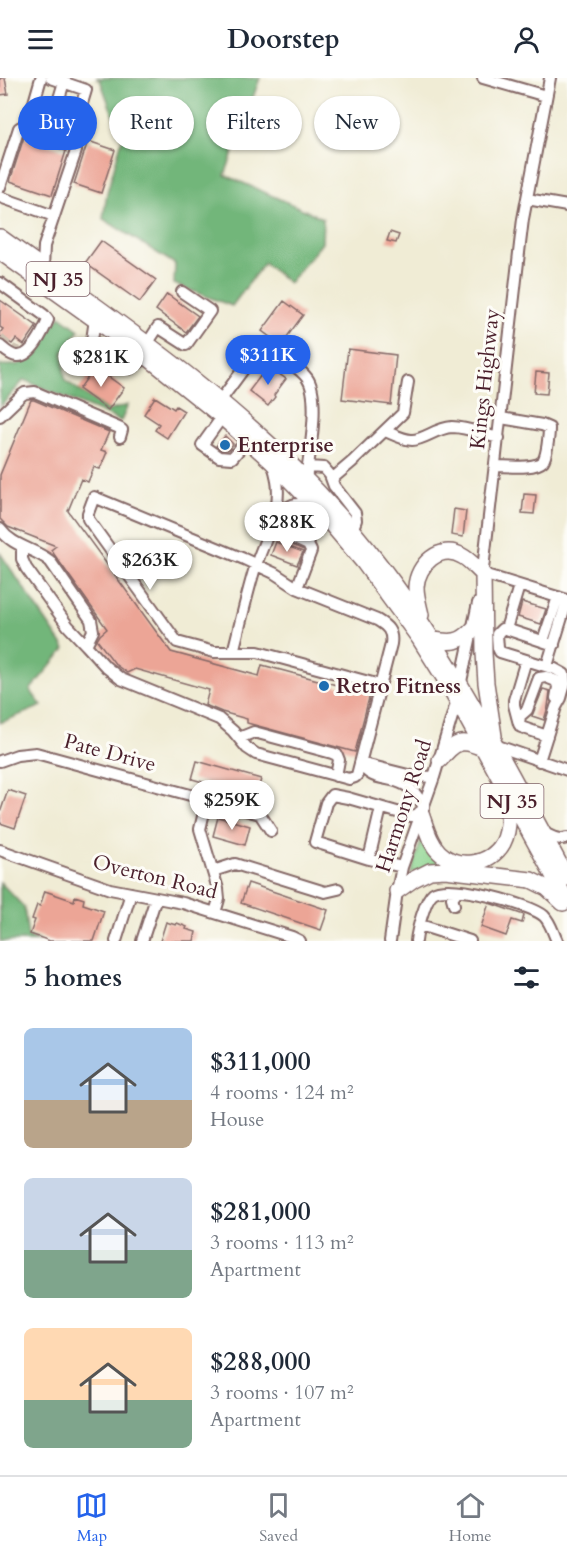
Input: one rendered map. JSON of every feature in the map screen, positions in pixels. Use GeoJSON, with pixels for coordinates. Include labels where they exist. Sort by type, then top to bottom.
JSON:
{"type":"FeatureCollection","features":[{"type":"Feature","properties":{"kind":"highway","name":"NJ 35"},"geometry":{"type":"LineString","coordinates":[[0,237],[43,268],[219,409],[307,473],[328,494],[352,531],[396,585],[423,623],[461,684],[490,747],[504,785],[567,901]]}},
{"type":"Feature","properties":{"kind":"highway","name":"NJ 35"},"geometry":{"type":"LineString","coordinates":[[4,258],[94,319],[147,350]]}},
{"type":"Feature","properties":{"kind":"highway","name":"NJ 35"},"geometry":{"type":"LineString","coordinates":[[219,409],[272,462],[328,494],[364,563],[419,638],[457,700],[490,747],[542,831],[567,878]]}},
{"type":"Feature","properties":{"kind":"highway"},"geometry":{"type":"LineString","coordinates":[[423,623],[416,586],[422,567],[427,561],[441,553],[455,553],[464,557],[483,574],[484,653],[490,747],[469,742],[459,743],[449,748],[440,760]]}},
{"type":"Feature","properties":{"kind":"highway"},"geometry":{"type":"LineString","coordinates":[[434,640],[456,641],[462,639],[473,629]]}},
{"type":"Feature","properties":{"kind":"highway"},"geometry":{"type":"LineString","coordinates":[[422,810],[431,842],[438,851],[445,857],[460,863],[477,862],[493,854],[505,836],[509,814],[504,785]]}},
{"type":"Feature","properties":{"kind":"highway"},"geometry":{"type":"LineString","coordinates":[[397,891],[430,871],[456,871],[531,880],[547,888],[567,907]]}},
{"type":"Feature","properties":{"kind":"street"},"geometry":{"type":"LineString","coordinates":[[35,96],[41,78]]}},
{"type":"Feature","properties":{"kind":"street"},"geometry":{"type":"LineString","coordinates":[[51,78],[86,90],[85,96]]}},
{"type":"Feature","properties":{"kind":"street"},"geometry":{"type":"LineString","coordinates":[[483,78],[546,96]]}},
{"type":"Feature","properties":{"kind":"street","name":"Kings Highway"},"geometry":{"type":"LineString","coordinates":[[461,684],[483,574],[520,244],[550,78]]}},
{"type":"Feature","properties":{"kind":"street"},"geometry":{"type":"LineString","coordinates":[[60,96],[64,82]]}},
{"type":"Feature","properties":{"kind":"street"},"geometry":{"type":"LineString","coordinates":[[0,187],[18,131]]}},
{"type":"Feature","properties":{"kind":"street"},"geometry":{"type":"LineString","coordinates":[[43,268],[44,246],[76,150]]}},
{"type":"Feature","properties":{"kind":"street"},"geometry":{"type":"LineString","coordinates":[[0,197],[54,216]]}},
{"type":"Feature","properties":{"kind":"street"},"geometry":{"type":"LineString","coordinates":[[527,199],[567,206]]}},
{"type":"Feature","properties":{"kind":"street"},"geometry":{"type":"LineString","coordinates":[[0,283],[46,316],[48,322],[44,332],[26,355],[14,356],[0,346]]}},
{"type":"Feature","properties":{"kind":"street"},"geometry":{"type":"LineString","coordinates":[[147,350],[158,327],[186,345],[210,311],[182,292]]}},
{"type":"Feature","properties":{"kind":"street"},"geometry":{"type":"LineString","coordinates":[[248,440],[232,458],[219,457],[201,445],[219,409],[270,343],[305,375],[314,393],[307,473],[324,468],[330,475],[328,494]]}},
{"type":"Feature","properties":{"kind":"street"},"geometry":{"type":"LineString","coordinates":[[274,520],[286,507],[295,504],[309,505],[328,494],[352,462],[403,413],[408,381]]}},
{"type":"Feature","properties":{"kind":"street"},"geometry":{"type":"LineString","coordinates":[[0,416],[22,395],[35,392],[120,428],[122,431],[120,437]]}},
{"type":"Feature","properties":{"kind":"street"},"geometry":{"type":"LineString","coordinates":[[496,466],[523,467],[541,462],[544,459],[549,436],[549,428],[542,425],[501,418]]}},
{"type":"Feature","properties":{"kind":"street"},"geometry":{"type":"LineString","coordinates":[[385,430],[413,441],[441,429],[451,428],[461,428],[499,438]]}},
{"type":"Feature","properties":{"kind":"street"},"geometry":{"type":"LineString","coordinates":[[233,652],[256,564],[274,520],[279,489],[278,476],[272,462]]}},
{"type":"Feature","properties":{"kind":"street"},"geometry":{"type":"LineString","coordinates":[[22,547],[22,559],[26,568],[68,626],[106,667],[121,679],[219,719],[247,748],[256,754],[336,776],[355,777],[360,763],[380,686],[392,639],[387,627],[377,620],[297,588],[256,564],[94,496],[88,519],[177,642],[214,652],[258,652],[380,686]]}},
{"type":"Feature","properties":{"kind":"street"},"geometry":{"type":"LineString","coordinates":[[0,529],[8,539],[50,561],[91,620],[93,631],[86,645]]}},
{"type":"Feature","properties":{"kind":"street"},"geometry":{"type":"LineString","coordinates":[[290,537],[308,545],[311,551],[297,588]]}},
{"type":"Feature","properties":{"kind":"street"},"geometry":{"type":"LineString","coordinates":[[40,586],[52,575],[58,573]]}},
{"type":"Feature","properties":{"kind":"street"},"geometry":{"type":"LineString","coordinates":[[483,574],[561,599],[545,642],[547,666]]}},
{"type":"Feature","properties":{"kind":"street"},"geometry":{"type":"LineString","coordinates":[[506,629],[519,586]]}},
{"type":"Feature","properties":{"kind":"street"},"geometry":{"type":"LineString","coordinates":[[539,761],[566,679],[561,671],[499,650],[497,634],[502,629],[506,629],[545,642]]}},
{"type":"Feature","properties":{"kind":"street"},"geometry":{"type":"LineString","coordinates":[[526,660],[513,703],[519,724],[524,729],[547,736]]}},
{"type":"Feature","properties":{"kind":"street"},"geometry":{"type":"LineString","coordinates":[[519,724],[520,716],[527,710],[536,682],[540,677],[550,678],[557,683],[556,707]]}},
{"type":"Feature","properties":{"kind":"street","name":"Harmony Road"},"geometry":{"type":"LineString","coordinates":[[390,941],[402,867],[440,760],[461,684]]}},
{"type":"Feature","properties":{"kind":"street"},"geometry":{"type":"LineString","coordinates":[[239,738],[254,732],[332,753],[337,755],[339,760],[336,776]]}},
{"type":"Feature","properties":{"kind":"street"},"geometry":{"type":"LineString","coordinates":[[490,747],[567,770]]}},
{"type":"Feature","properties":{"kind":"street","name":"Pate Drive"},"geometry":{"type":"LineString","coordinates":[[0,761],[17,755],[36,753],[260,814],[271,831]]}},
{"type":"Feature","properties":{"kind":"street"},"geometry":{"type":"LineString","coordinates":[[360,763],[412,776],[434,777]]}},
{"type":"Feature","properties":{"kind":"street"},"geometry":{"type":"LineString","coordinates":[[360,763],[369,774],[406,785],[416,795],[422,810],[411,816],[332,795],[326,803],[315,842],[369,860],[402,867]]}},
{"type":"Feature","properties":{"kind":"street"},"geometry":{"type":"LineString","coordinates":[[207,800],[200,829],[219,889],[215,913]]}},
{"type":"Feature","properties":{"kind":"street"},"geometry":{"type":"LineString","coordinates":[[369,860],[381,808]]}},
{"type":"Feature","properties":{"kind":"street"},"geometry":{"type":"LineString","coordinates":[[542,831],[556,839],[567,838]]}},
{"type":"Feature","properties":{"kind":"street","name":"Overton Road"},"geometry":{"type":"LineString","coordinates":[[0,850],[91,883],[183,903],[292,936],[300,941]]}},
{"type":"Feature","properties":{"kind":"street"},"geometry":{"type":"LineString","coordinates":[[213,871],[235,864],[325,892],[338,889]]}},
{"type":"Feature","properties":{"kind":"street"},"geometry":{"type":"LineString","coordinates":[[416,941],[417,929],[431,894],[443,890],[478,894],[538,916],[545,922],[556,939]]}},
{"type":"Feature","properties":{"kind":"street"},"geometry":{"type":"LineString","coordinates":[[454,905],[452,898],[458,891]]}},
{"type":"Feature","properties":{"kind":"street"},"geometry":{"type":"LineString","coordinates":[[116,941],[131,893]]}},
{"type":"Feature","properties":{"kind":"street"},"geometry":{"type":"LineString","coordinates":[[142,941],[156,898]]}},
{"type":"Feature","properties":{"kind":"street"},"geometry":{"type":"LineString","coordinates":[[420,925],[470,941]]}},
{"type":"Feature","properties":{"kind":"green space"},"geometry":{"type":"Polygon","coordinates":[[[96,78],[260,78],[254,96],[206,96],[206,150],[234,150],[225,175],[323,218],[322,243],[289,283],[264,263],[232,306],[174,284],[175,264],[103,219],[107,193],[119,150],[194,150],[194,96],[109,96],[109,104],[100,80],[96,78]]]}},
{"type":"Feature","properties":{"kind":"green space"},"geometry":{"type":"Polygon","coordinates":[[[60,316],[79,330],[63,353],[65,380],[108,411],[128,405],[121,421],[24,380],[0,407],[0,365],[14,365],[24,361],[60,316]]]}},
{"type":"Feature","properties":{"kind":"green space"},"geometry":{"type":"Polygon","coordinates":[[[0,553],[65,649],[30,690],[42,706],[0,723],[0,553]]]}},
{"type":"Feature","properties":{"kind":"green space"},"geometry":{"type":"Polygon","coordinates":[[[423,834],[446,864],[411,873],[423,834]]]}},
{"type":"Feature","properties":{"kind":"green space"},"geometry":{"type":"Polygon","coordinates":[[[0,882],[24,907],[28,937],[39,941],[0,941],[0,882]]]}},
{"type":"Feature","properties":{"kind":"building"},"geometry":{"type":"Polygon","coordinates":[[[0,78],[5,78],[8,94],[0,95],[0,78]]]}},
{"type":"Feature","properties":{"kind":"building"},"geometry":{"type":"Polygon","coordinates":[[[97,144],[109,150],[115,150],[101,193],[74,184],[85,150],[97,150],[97,144]]]}},
{"type":"Feature","properties":{"kind":"building"},"geometry":{"type":"Polygon","coordinates":[[[20,150],[66,151],[52,195],[10,181],[20,150]]]}},
{"type":"Feature","properties":{"kind":"building"},"geometry":{"type":"Polygon","coordinates":[[[390,232],[399,235],[396,243],[387,241],[390,232]]]}},
{"type":"Feature","properties":{"kind":"building"},"geometry":{"type":"Polygon","coordinates":[[[101,241],[156,280],[140,302],[85,263],[101,241]]]}},
{"type":"Feature","properties":{"kind":"building"},"geometry":{"type":"Polygon","coordinates":[[[167,294],[198,316],[186,332],[156,310],[167,294]]]}},
{"type":"Feature","properties":{"kind":"building"},"geometry":{"type":"Polygon","coordinates":[[[0,300],[37,326],[24,345],[16,339],[12,344],[0,336],[3,329],[0,327],[0,300]]]}},
{"type":"Feature","properties":{"kind":"building"},"geometry":{"type":"Polygon","coordinates":[[[284,301],[303,315],[281,345],[262,331],[284,301]]]}},
{"type":"Feature","properties":{"kind":"building"},"geometry":{"type":"Polygon","coordinates":[[[348,349],[396,355],[391,405],[342,399],[348,349]]]}},
{"type":"Feature","properties":{"kind":"building"},"geometry":{"type":"Polygon","coordinates":[[[268,366],[286,379],[268,406],[249,391],[268,366]]]}},
{"type":"Feature","properties":{"kind":"building"},"geometry":{"type":"Polygon","coordinates":[[[95,367],[124,388],[108,410],[79,389],[95,367]]]}},
{"type":"Feature","properties":{"kind":"building"},"geometry":{"type":"Polygon","coordinates":[[[536,372],[549,373],[547,394],[534,393],[536,372]]]}},
{"type":"Feature","properties":{"kind":"building"},"geometry":{"type":"Polygon","coordinates":[[[155,397],[174,409],[176,406],[184,411],[167,438],[155,430],[159,424],[144,414],[155,397]]]}},
{"type":"Feature","properties":{"kind":"building"},"geometry":{"type":"Polygon","coordinates":[[[31,400],[109,432],[101,450],[107,452],[100,469],[94,467],[88,482],[81,479],[68,511],[171,652],[259,676],[262,665],[370,694],[355,752],[247,723],[247,719],[205,705],[209,690],[135,669],[127,673],[116,665],[97,640],[107,629],[51,550],[56,546],[8,527],[0,519],[0,475],[31,400]]]}},
{"type":"Feature","properties":{"kind":"building","name":"Enterprise"},"geometry":{"type":"Polygon","coordinates":[[[225,436],[233,444],[228,450],[222,450],[216,446],[225,436]]]}},
{"type":"Feature","properties":{"kind":"building"},"geometry":{"type":"Polygon","coordinates":[[[524,494],[536,495],[534,514],[522,513],[524,494]]]}},
{"type":"Feature","properties":{"kind":"building"},"geometry":{"type":"Polygon","coordinates":[[[454,509],[466,511],[463,537],[451,535],[454,509]]]}},
{"type":"Feature","properties":{"kind":"building"},"geometry":{"type":"Polygon","coordinates":[[[276,542],[303,552],[297,565],[271,555],[276,542]]]}},
{"type":"Feature","properties":{"kind":"building"},"geometry":{"type":"Polygon","coordinates":[[[522,602],[546,609],[541,624],[518,617],[522,602]]]}},
{"type":"Feature","properties":{"kind":"building"},"geometry":{"type":"Polygon","coordinates":[[[543,689],[550,691],[544,720],[532,716],[543,689]]]}},
{"type":"Feature","properties":{"kind":"building"},"geometry":{"type":"Polygon","coordinates":[[[197,761],[261,779],[256,797],[192,779],[197,761]]]}},
{"type":"Feature","properties":{"kind":"building"},"geometry":{"type":"Polygon","coordinates":[[[8,790],[26,796],[15,828],[0,823],[0,813],[8,790]]]}},
{"type":"Feature","properties":{"kind":"building"},"geometry":{"type":"Polygon","coordinates":[[[218,817],[250,826],[245,845],[213,836],[218,817]]]}},
{"type":"Feature","properties":{"kind":"building"},"geometry":{"type":"Polygon","coordinates":[[[248,883],[328,910],[321,930],[241,903],[248,883]]]}},
{"type":"Feature","properties":{"kind":"building"},"geometry":{"type":"Polygon","coordinates":[[[45,891],[74,901],[75,896],[84,899],[83,904],[104,911],[94,941],[50,941],[30,934],[35,920],[32,919],[45,891]]]}},
{"type":"Feature","properties":{"kind":"building"},"geometry":{"type":"Polygon","coordinates":[[[489,903],[524,915],[522,923],[512,920],[506,936],[481,927],[489,903]]]}},
{"type":"Feature","properties":{"kind":"building"},"geometry":{"type":"Polygon","coordinates":[[[166,922],[176,925],[177,923],[196,932],[194,941],[160,941],[166,922]]]}},
{"type":"Feature","properties":{"kind":"tunnel"},"geometry":{"type":"LineString","coordinates":[[0,339],[15,350],[25,350]]}},
{"type":"Feature","properties":{"kind":"place","name":"Enterprise"},"geometry":{"type":"Point","coordinates":[225,445]}},
{"type":"Feature","properties":{"kind":"place","name":"Retro Fitness"},"geometry":{"type":"Point","coordinates":[324,686]}}]}
